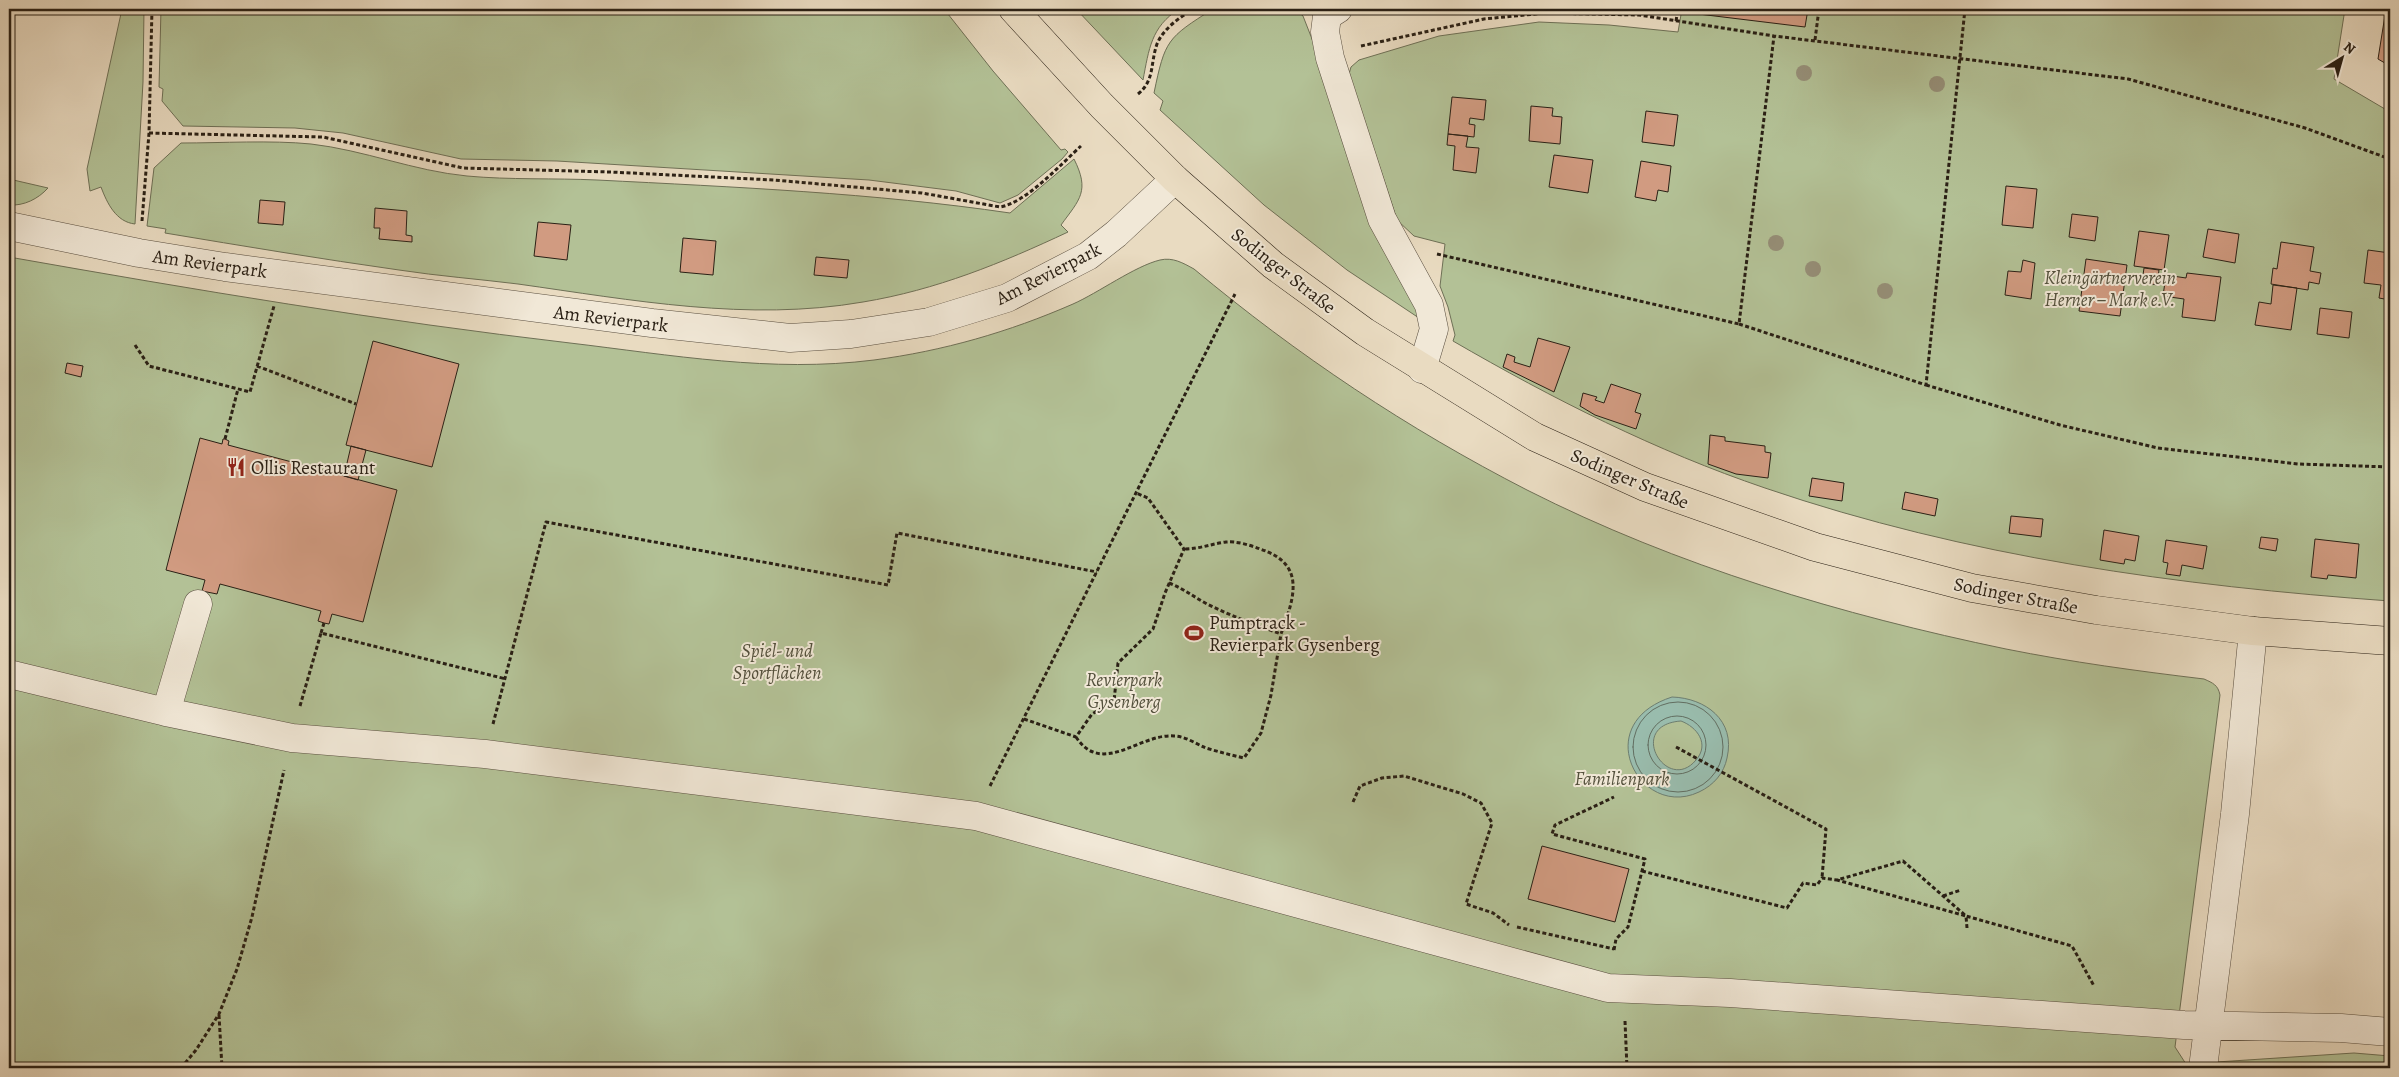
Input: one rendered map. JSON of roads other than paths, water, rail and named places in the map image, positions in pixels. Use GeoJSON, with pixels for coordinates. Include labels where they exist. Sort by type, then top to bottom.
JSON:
{"type":"FeatureCollection","features":[{"type":"Feature","properties":{"kind":"main road","name":"Sodinger Straße"},"geometry":{"type":"LineString","coordinates":[[1013,9],[1102,106],[1175,179],[1273,265],[1365,332],[1422,369],[1535,437],[1645,487],[1815,547],[1972,588],[2096,610],[2254,631],[2390,641]]}},
{"type":"Feature","properties":{"kind":"street"},"geometry":{"type":"LineString","coordinates":[[1338,9],[1327,16],[1325,32],[1330,58],[1382,219],[1429,305],[1434,329],[1422,369]]}},
{"type":"Feature","properties":{"kind":"street","name":"Am Revierpark"},"geometry":{"type":"LineString","coordinates":[[9,226],[139,253],[282,274],[662,324],[790,338],[851,334],[929,322],[1008,298],[1088,256],[1116,234],[1175,179]]}},
{"type":"Feature","properties":{"kind":"street"},"geometry":{"type":"LineString","coordinates":[[166,712],[198,604]]}},
{"type":"Feature","properties":{"kind":"street"},"geometry":{"type":"LineString","coordinates":[[2203,1068],[2242,747],[2254,631]]}},
{"type":"Feature","properties":{"kind":"street"},"geometry":{"type":"LineString","coordinates":[[9,674],[166,712],[292,738],[485,754],[976,816],[1616,988],[1730,993],[2184,1025],[2209,1024],[2390,1032]]}},
{"type":"Feature","properties":{"kind":"water"},"geometry":{"type":"Polygon","coordinates":[[[1672,697],[1696,702],[1715,714],[1722,722],[1727,733],[1729,745],[1726,763],[1721,774],[1714,782],[1699,792],[1677,797],[1658,793],[1642,781],[1632,765],[1628,746],[1632,727],[1647,710],[1672,697]],[[1681,721],[1664,725],[1656,734],[1653,744],[1657,755],[1664,764],[1674,769],[1685,769],[1696,760],[1702,748],[1700,737],[1687,724],[1681,721]]]}},
{"type":"Feature","properties":{"kind":"place","name":"Ollis Restaurant"},"geometry":{"type":"Point","coordinates":[236,467]}},
{"type":"Feature","properties":{"kind":"place","name":"Pumptrack - Revierpark Gysenberg"},"geometry":{"type":"Point","coordinates":[1194,633]}},
{"type":"Feature","properties":{"kind":"park label","name":"Kleingärtnerverein Herner – Mark e.V."},"geometry":{"type":"Point","coordinates":[2110,288]}},
{"type":"Feature","properties":{"kind":"park label","name":"Spiel- und Sportflächen"},"geometry":{"type":"Point","coordinates":[777,661]}},
{"type":"Feature","properties":{"kind":"park label","name":"Revierpark Gysenberg"},"geometry":{"type":"Point","coordinates":[1124,690]}},
{"type":"Feature","properties":{"kind":"park label","name":"Familienpark"},"geometry":{"type":"Point","coordinates":[1622,778]}}]}
